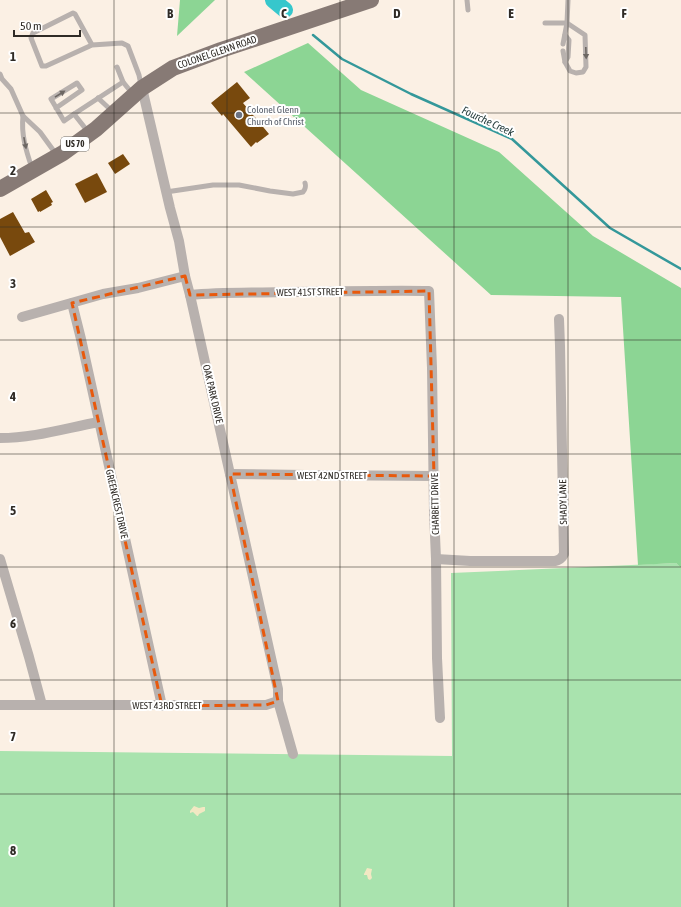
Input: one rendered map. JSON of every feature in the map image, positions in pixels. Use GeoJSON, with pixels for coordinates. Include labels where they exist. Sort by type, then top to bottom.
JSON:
{"type":"FeatureCollection","features":[{"type":"Feature","properties":{"kind":"main road","name":"COLONEL GLENN ROAD"},"geometry":{"type":"LineString","coordinates":[[0,189],[58,157],[90,133],[138,91],[173,68],[371,0]]}},
{"type":"Feature","properties":{"kind":"street","name":"OAK PARK DRIVE"},"geometry":{"type":"LineString","coordinates":[[138,91],[179,241],[185,276],[278,689],[278,702]]}},
{"type":"Feature","properties":{"kind":"street"},"geometry":{"type":"LineString","coordinates":[[22,317],[103,294],[138,288],[185,276]]}},
{"type":"Feature","properties":{"kind":"street","name":"WEST 41ST STREET"},"geometry":{"type":"LineString","coordinates":[[190,294],[391,290],[429,291]]}},
{"type":"Feature","properties":{"kind":"street","name":"CHARBETT DRIVE"},"geometry":{"type":"LineString","coordinates":[[429,291],[432,368],[437,658],[440,718]]}},
{"type":"Feature","properties":{"kind":"street","name":"GREENCREST DRIVE"},"geometry":{"type":"LineString","coordinates":[[72,303],[162,706]]}},
{"type":"Feature","properties":{"kind":"street","name":"SHADY LANE"},"geometry":{"type":"LineString","coordinates":[[436,559],[470,561],[555,561],[559,560],[564,554],[559,319]]}},
{"type":"Feature","properties":{"kind":"street"},"geometry":{"type":"LineString","coordinates":[[0,438],[32,436],[98,422]]}},
{"type":"Feature","properties":{"kind":"street","name":"WEST 42ND STREET"},"geometry":{"type":"LineString","coordinates":[[230,474],[434,476]]}},
{"type":"Feature","properties":{"kind":"street"},"geometry":{"type":"LineString","coordinates":[[0,559],[29,656],[42,706]]}},
{"type":"Feature","properties":{"kind":"street"},"geometry":{"type":"LineString","coordinates":[[278,702],[293,754]]}},
{"type":"Feature","properties":{"kind":"street","name":"WEST 43RD STREET"},"geometry":{"type":"LineString","coordinates":[[0,705],[266,705],[278,702]]}},
{"type":"Feature","properties":{"kind":"lane"},"geometry":{"type":"LineString","coordinates":[[467,0],[468,10]]}},
{"type":"Feature","properties":{"kind":"lane"},"geometry":{"type":"LineString","coordinates":[[563,44],[567,23],[568,0]]}},
{"type":"Feature","properties":{"kind":"lane"},"geometry":{"type":"LineString","coordinates":[[92,45],[75,14],[73,13],[32,33],[31,38],[42,66],[46,66],[92,45],[122,43],[128,46],[139,75],[138,91],[122,82],[117,67]]}},
{"type":"Feature","properties":{"kind":"lane"},"geometry":{"type":"LineString","coordinates":[[545,23],[567,23],[585,35],[586,67],[583,72],[576,73],[570,71],[565,62],[563,51]]}},
{"type":"Feature","properties":{"kind":"lane"},"geometry":{"type":"LineString","coordinates":[[565,35],[569,40],[568,57],[565,62]]}},
{"type":"Feature","properties":{"kind":"lane"},"geometry":{"type":"LineString","coordinates":[[0,74],[2,79],[11,89],[23,116],[40,132],[58,157]]}},
{"type":"Feature","properties":{"kind":"lane"},"geometry":{"type":"LineString","coordinates":[[56,108],[82,90],[77,83],[51,99],[56,108],[64,121],[122,82]]}},
{"type":"Feature","properties":{"kind":"lane"},"geometry":{"type":"LineString","coordinates":[[98,98],[114,113]]}},
{"type":"Feature","properties":{"kind":"lane"},"geometry":{"type":"LineString","coordinates":[[74,114],[90,133]]}},
{"type":"Feature","properties":{"kind":"lane"},"geometry":{"type":"LineString","coordinates":[[23,116],[22,127],[32,170]]}},
{"type":"Feature","properties":{"kind":"lane"},"geometry":{"type":"LineString","coordinates":[[166,192],[213,185],[239,185],[293,194],[302,192],[306,185],[305,183]]}},
{"type":"Feature","properties":{"kind":"highlighted area"},"geometry":{"type":"Polygon","coordinates":[[[185,276],[190,295],[429,291],[434,476],[230,474],[278,701],[266,705],[162,706],[72,303],[185,276]]]}},
{"type":"Feature","properties":{"kind":"green space"},"geometry":{"type":"Polygon","coordinates":[[[180,0],[215,0],[177,36],[180,0]]]}},
{"type":"Feature","properties":{"kind":"green space"},"geometry":{"type":"Polygon","coordinates":[[[308,43],[361,90],[499,152],[593,236],[681,288],[681,568],[676,563],[638,565],[621,297],[491,295],[244,72],[308,43]]]}},
{"type":"Feature","properties":{"kind":"green space"},"geometry":{"type":"Polygon","coordinates":[[[676,563],[681,568],[681,907],[0,907],[0,751],[452,756],[451,573],[676,563]]]}},
{"type":"Feature","properties":{"kind":"sand"},"geometry":{"type":"Polygon","coordinates":[[[194,806],[199,808],[205,807],[205,811],[198,816],[193,812],[190,813],[194,806]]]}},
{"type":"Feature","properties":{"kind":"sand"},"geometry":{"type":"Polygon","coordinates":[[[367,868],[372,869],[372,878],[370,880],[368,879],[367,875],[364,875],[367,868]]]}},
{"type":"Feature","properties":{"kind":"building","name":"Colonel Glenn Church of Christ"},"geometry":{"type":"Polygon","coordinates":[[[237,82],[250,98],[243,103],[269,134],[251,147],[223,114],[222,116],[211,103],[237,82]]]}},
{"type":"Feature","properties":{"kind":"building"},"geometry":{"type":"Polygon","coordinates":[[[123,154],[130,164],[115,174],[108,163],[123,154]]]}},
{"type":"Feature","properties":{"kind":"building"},"geometry":{"type":"Polygon","coordinates":[[[97,173],[107,192],[85,203],[75,184],[97,173]]]}},
{"type":"Feature","properties":{"kind":"building"},"geometry":{"type":"Polygon","coordinates":[[[46,190],[53,202],[51,203],[52,205],[38,212],[31,199],[46,190]]]}},
{"type":"Feature","properties":{"kind":"building"},"geometry":{"type":"Polygon","coordinates":[[[13,212],[25,233],[29,232],[35,242],[10,256],[0,237],[0,219],[13,212]]]}},
{"type":"Feature","properties":{"kind":"waterway"},"geometry":{"type":"LineString","coordinates":[[273,0],[285,10]]}},
{"type":"Feature","properties":{"kind":"waterway","name":"Fourche Creek"},"geometry":{"type":"LineString","coordinates":[[313,35],[342,59],[411,94],[512,139],[610,228],[681,269]]}},
{"type":"Feature","properties":{"kind":"place","name":"Colonel Glenn Church of Christ"},"geometry":{"type":"Point","coordinates":[239,115]}}]}
